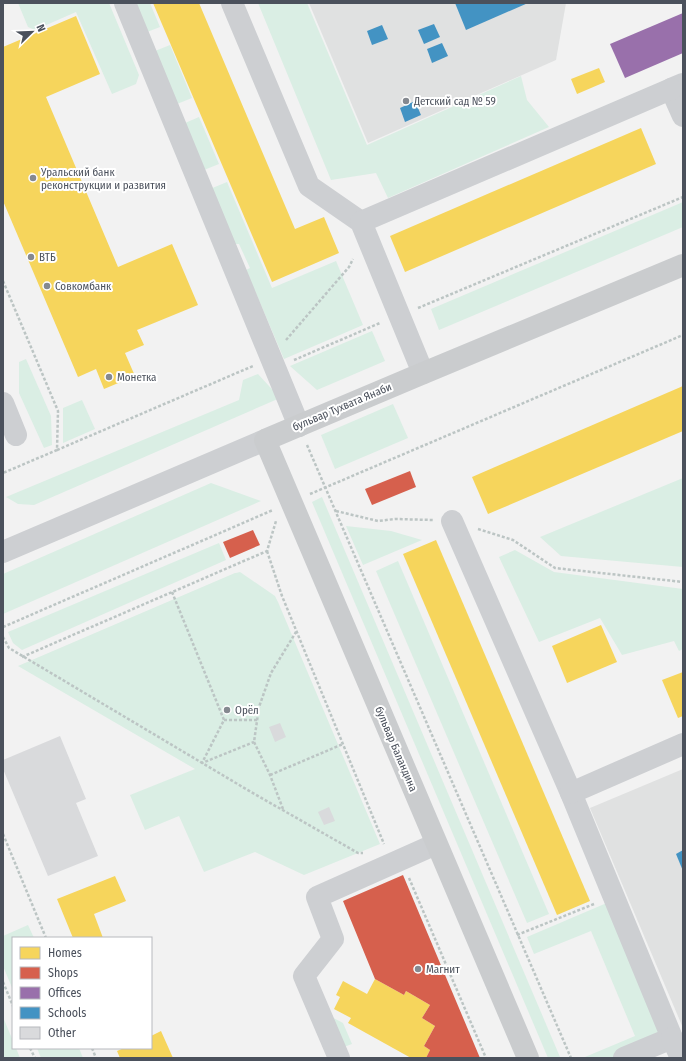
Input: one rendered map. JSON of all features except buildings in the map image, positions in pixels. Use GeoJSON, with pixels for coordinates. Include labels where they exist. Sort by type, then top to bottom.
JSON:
{"type":"FeatureCollection","features":[{"type":"Feature","properties":{"kind":"main road","name":"бульвар Тухвата Янаби"},"geometry":{"type":"LineString","coordinates":[[264,440],[683,265]]}},
{"type":"Feature","properties":{"kind":"main road","name":"бульвар Баландина"},"geometry":{"type":"LineString","coordinates":[[264,440],[528,1058]]}},
{"type":"Feature","properties":{"kind":"street"},"geometry":{"type":"LineString","coordinates":[[125,3],[299,426]]}},
{"type":"Feature","properties":{"kind":"street"},"geometry":{"type":"LineString","coordinates":[[232,3],[309,186],[362,222],[423,373]]}},
{"type":"Feature","properties":{"kind":"street"},"geometry":{"type":"LineString","coordinates":[[362,222],[677,87],[683,116]]}},
{"type":"Feature","properties":{"kind":"street"},"geometry":{"type":"LineString","coordinates":[[3,404],[16,435]]}},
{"type":"Feature","properties":{"kind":"street","name":"бульвар Тухвата Янаби"},"geometry":{"type":"LineString","coordinates":[[3,552],[264,440]]}},
{"type":"Feature","properties":{"kind":"street"},"geometry":{"type":"LineString","coordinates":[[452,521],[570,792],[681,1058]]}},
{"type":"Feature","properties":{"kind":"street"},"geometry":{"type":"LineString","coordinates":[[570,792],[683,744]]}},
{"type":"Feature","properties":{"kind":"street"},"geometry":{"type":"LineString","coordinates":[[339,1058],[304,976],[333,939],[317,897],[436,844]]}},
{"type":"Feature","properties":{"kind":"street"},"geometry":{"type":"LineString","coordinates":[[624,1058],[672,1038]]}},
{"type":"Feature","properties":{"kind":"path"},"geometry":{"type":"LineString","coordinates":[[3,473],[273,363],[399,316],[683,197]]}},
{"type":"Feature","properties":{"kind":"path"},"geometry":{"type":"LineString","coordinates":[[273,363],[349,267],[356,254]]}},
{"type":"Feature","properties":{"kind":"path"},"geometry":{"type":"LineString","coordinates":[[3,281],[58,411],[57,450]]}},
{"type":"Feature","properties":{"kind":"path"},"geometry":{"type":"LineString","coordinates":[[309,494],[683,335]]}},
{"type":"Feature","properties":{"kind":"path"},"geometry":{"type":"LineString","coordinates":[[299,426],[571,1058]]}},
{"type":"Feature","properties":{"kind":"path"},"geometry":{"type":"LineString","coordinates":[[3,627],[280,507]]}},
{"type":"Feature","properties":{"kind":"path"},"geometry":{"type":"LineString","coordinates":[[336,512],[378,521],[395,519],[452,521],[513,540],[555,568],[683,582]]}},
{"type":"Feature","properties":{"kind":"path"},"geometry":{"type":"LineString","coordinates":[[278,514],[267,550],[282,596],[389,858],[402,860],[486,1058]]}},
{"type":"Feature","properties":{"kind":"path"},"geometry":{"type":"LineString","coordinates":[[22,657],[267,550]]}},
{"type":"Feature","properties":{"kind":"path"},"geometry":{"type":"LineString","coordinates":[[172,592],[224,720],[202,763]]}},
{"type":"Feature","properties":{"kind":"path"},"geometry":{"type":"LineString","coordinates":[[283,810],[270,775],[254,742],[259,707],[271,673],[296,631]]}},
{"type":"Feature","properties":{"kind":"path"},"geometry":{"type":"LineString","coordinates":[[3,637],[9,648],[22,657],[358,853],[366,854]]}},
{"type":"Feature","properties":{"kind":"path"},"geometry":{"type":"LineString","coordinates":[[224,720],[257,720]]}},
{"type":"Feature","properties":{"kind":"path"},"geometry":{"type":"LineString","coordinates":[[202,763],[254,742]]}},
{"type":"Feature","properties":{"kind":"path"},"geometry":{"type":"LineString","coordinates":[[270,775],[343,744]]}},
{"type":"Feature","properties":{"kind":"path"},"geometry":{"type":"LineString","coordinates":[[3,834],[46,937]]}},
{"type":"Feature","properties":{"kind":"path"},"geometry":{"type":"LineString","coordinates":[[517,935],[613,896]]}},
{"type":"Feature","properties":{"kind":"path"},"geometry":{"type":"LineString","coordinates":[[3,982],[12,1004]]}},
{"type":"Feature","properties":{"kind":"path"},"geometry":{"type":"LineString","coordinates":[[30,1049],[35,1058]]}},
{"type":"Feature","properties":{"kind":"shaded area","name":"Детский сад № 59"},"geometry":{"type":"Polygon","coordinates":[[[309,3],[566,3],[556,60],[368,143],[309,3]]]}},
{"type":"Feature","properties":{"kind":"shaded area"},"geometry":{"type":"Polygon","coordinates":[[[683,769],[683,1028],[590,808],[683,769]]]}},
{"type":"Feature","properties":{"kind":"green space"},"geometry":{"type":"Polygon","coordinates":[[[18,3],[109,3],[139,75],[136,84],[112,94],[76,12],[35,30],[28,27],[18,3]]]}},
{"type":"Feature","properties":{"kind":"green space"},"geometry":{"type":"Polygon","coordinates":[[[135,3],[150,3],[160,27],[147,32],[135,3]]]}},
{"type":"Feature","properties":{"kind":"green space"},"geometry":{"type":"Polygon","coordinates":[[[258,3],[307,3],[367,145],[521,76],[527,100],[549,127],[388,198],[376,173],[331,180],[258,3]]]}},
{"type":"Feature","properties":{"kind":"green space"},"geometry":{"type":"Polygon","coordinates":[[[170,45],[192,98],[177,104],[155,51],[170,45]]]}},
{"type":"Feature","properties":{"kind":"green space"},"geometry":{"type":"Polygon","coordinates":[[[199,117],[219,164],[204,170],[185,123],[199,117]]]}},
{"type":"Feature","properties":{"kind":"green space"},"geometry":{"type":"Polygon","coordinates":[[[227,182],[272,288],[336,261],[363,325],[284,359],[246,270],[250,268],[239,244],[233,244],[210,189],[227,182]]]}},
{"type":"Feature","properties":{"kind":"green space"},"geometry":{"type":"Polygon","coordinates":[[[683,202],[683,227],[439,330],[431,309],[683,202]]]}},
{"type":"Feature","properties":{"kind":"green space"},"geometry":{"type":"Polygon","coordinates":[[[372,331],[385,361],[317,390],[290,366],[372,331]]]}},
{"type":"Feature","properties":{"kind":"green space"},"geometry":{"type":"Polygon","coordinates":[[[26,359],[51,416],[52,445],[44,448],[19,393],[19,362],[26,359]]]}},
{"type":"Feature","properties":{"kind":"green space"},"geometry":{"type":"Polygon","coordinates":[[[258,374],[280,398],[34,505],[18,504],[6,497],[239,400],[243,380],[258,374]]]}},
{"type":"Feature","properties":{"kind":"green space"},"geometry":{"type":"Polygon","coordinates":[[[82,400],[95,429],[63,443],[63,408],[82,400]]]}},
{"type":"Feature","properties":{"kind":"green space"},"geometry":{"type":"Polygon","coordinates":[[[393,404],[408,438],[335,469],[321,435],[393,404]]]}},
{"type":"Feature","properties":{"kind":"green space"},"geometry":{"type":"Polygon","coordinates":[[[683,478],[683,567],[561,556],[540,537],[683,478]]]}},
{"type":"Feature","properties":{"kind":"green space"},"geometry":{"type":"Polygon","coordinates":[[[211,483],[261,501],[3,614],[3,574],[211,483]]]}},
{"type":"Feature","properties":{"kind":"green space"},"geometry":{"type":"Polygon","coordinates":[[[322,497],[560,1057],[559,1058],[548,1058],[312,502],[322,497]]]}},
{"type":"Feature","properties":{"kind":"green space"},"geometry":{"type":"Polygon","coordinates":[[[346,526],[391,531],[422,540],[363,565],[346,526]]]}},
{"type":"Feature","properties":{"kind":"green space"},"geometry":{"type":"Polygon","coordinates":[[[219,543],[226,560],[22,650],[13,643],[8,632],[219,543]]]}},
{"type":"Feature","properties":{"kind":"green space"},"geometry":{"type":"Polygon","coordinates":[[[515,550],[554,572],[683,589],[683,649],[679,651],[674,641],[622,655],[600,618],[539,642],[499,557],[515,550]]]}},
{"type":"Feature","properties":{"kind":"green space"},"geometry":{"type":"Polygon","coordinates":[[[398,561],[549,914],[527,923],[376,571],[398,561]]]}},
{"type":"Feature","properties":{"kind":"green space"},"geometry":{"type":"Polygon","coordinates":[[[240,572],[275,596],[380,844],[304,875],[255,852],[204,872],[179,816],[145,830],[130,795],[195,769],[18,666],[240,572]]]}},
{"type":"Feature","properties":{"kind":"green space"},"geometry":{"type":"Polygon","coordinates":[[[609,902],[665,1036],[613,1058],[585,1058],[635,1036],[591,931],[534,954],[527,937],[609,902]]]}},
{"type":"Feature","properties":{"kind":"green space"},"geometry":{"type":"Polygon","coordinates":[[[28,925],[34,937],[12,937],[12,988],[3,966],[3,936],[28,925]]]}},
{"type":"Feature","properties":{"kind":"green space"},"geometry":{"type":"Polygon","coordinates":[[[326,1014],[343,1023],[352,1044],[341,1048],[326,1014]]]}},
{"type":"Feature","properties":{"kind":"green space"},"geometry":{"type":"Polygon","coordinates":[[[3,1017],[12,1039],[12,1049],[16,1049],[20,1058],[3,1058],[3,1017]]]}},
{"type":"Feature","properties":{"kind":"green space"},"geometry":{"type":"Polygon","coordinates":[[[37,1049],[79,1049],[83,1058],[41,1058],[37,1049]]]}},
{"type":"Feature","properties":{"kind":"place","name":"Детский сад № 59"},"geometry":{"type":"Point","coordinates":[406,101]}},
{"type":"Feature","properties":{"kind":"place","name":"Уральский банк реконструкции и развития"},"geometry":{"type":"Point","coordinates":[33,178]}},
{"type":"Feature","properties":{"kind":"place","name":"ВТБ"},"geometry":{"type":"Point","coordinates":[31,257]}},
{"type":"Feature","properties":{"kind":"place","name":"Совкомбанк"},"geometry":{"type":"Point","coordinates":[47,286]}},
{"type":"Feature","properties":{"kind":"place","name":"Монетка"},"geometry":{"type":"Point","coordinates":[109,377]}},
{"type":"Feature","properties":{"kind":"place","name":"Орёл"},"geometry":{"type":"Point","coordinates":[227,710]}},
{"type":"Feature","properties":{"kind":"place","name":"Магнит"},"geometry":{"type":"Point","coordinates":[418,969]}}]}
